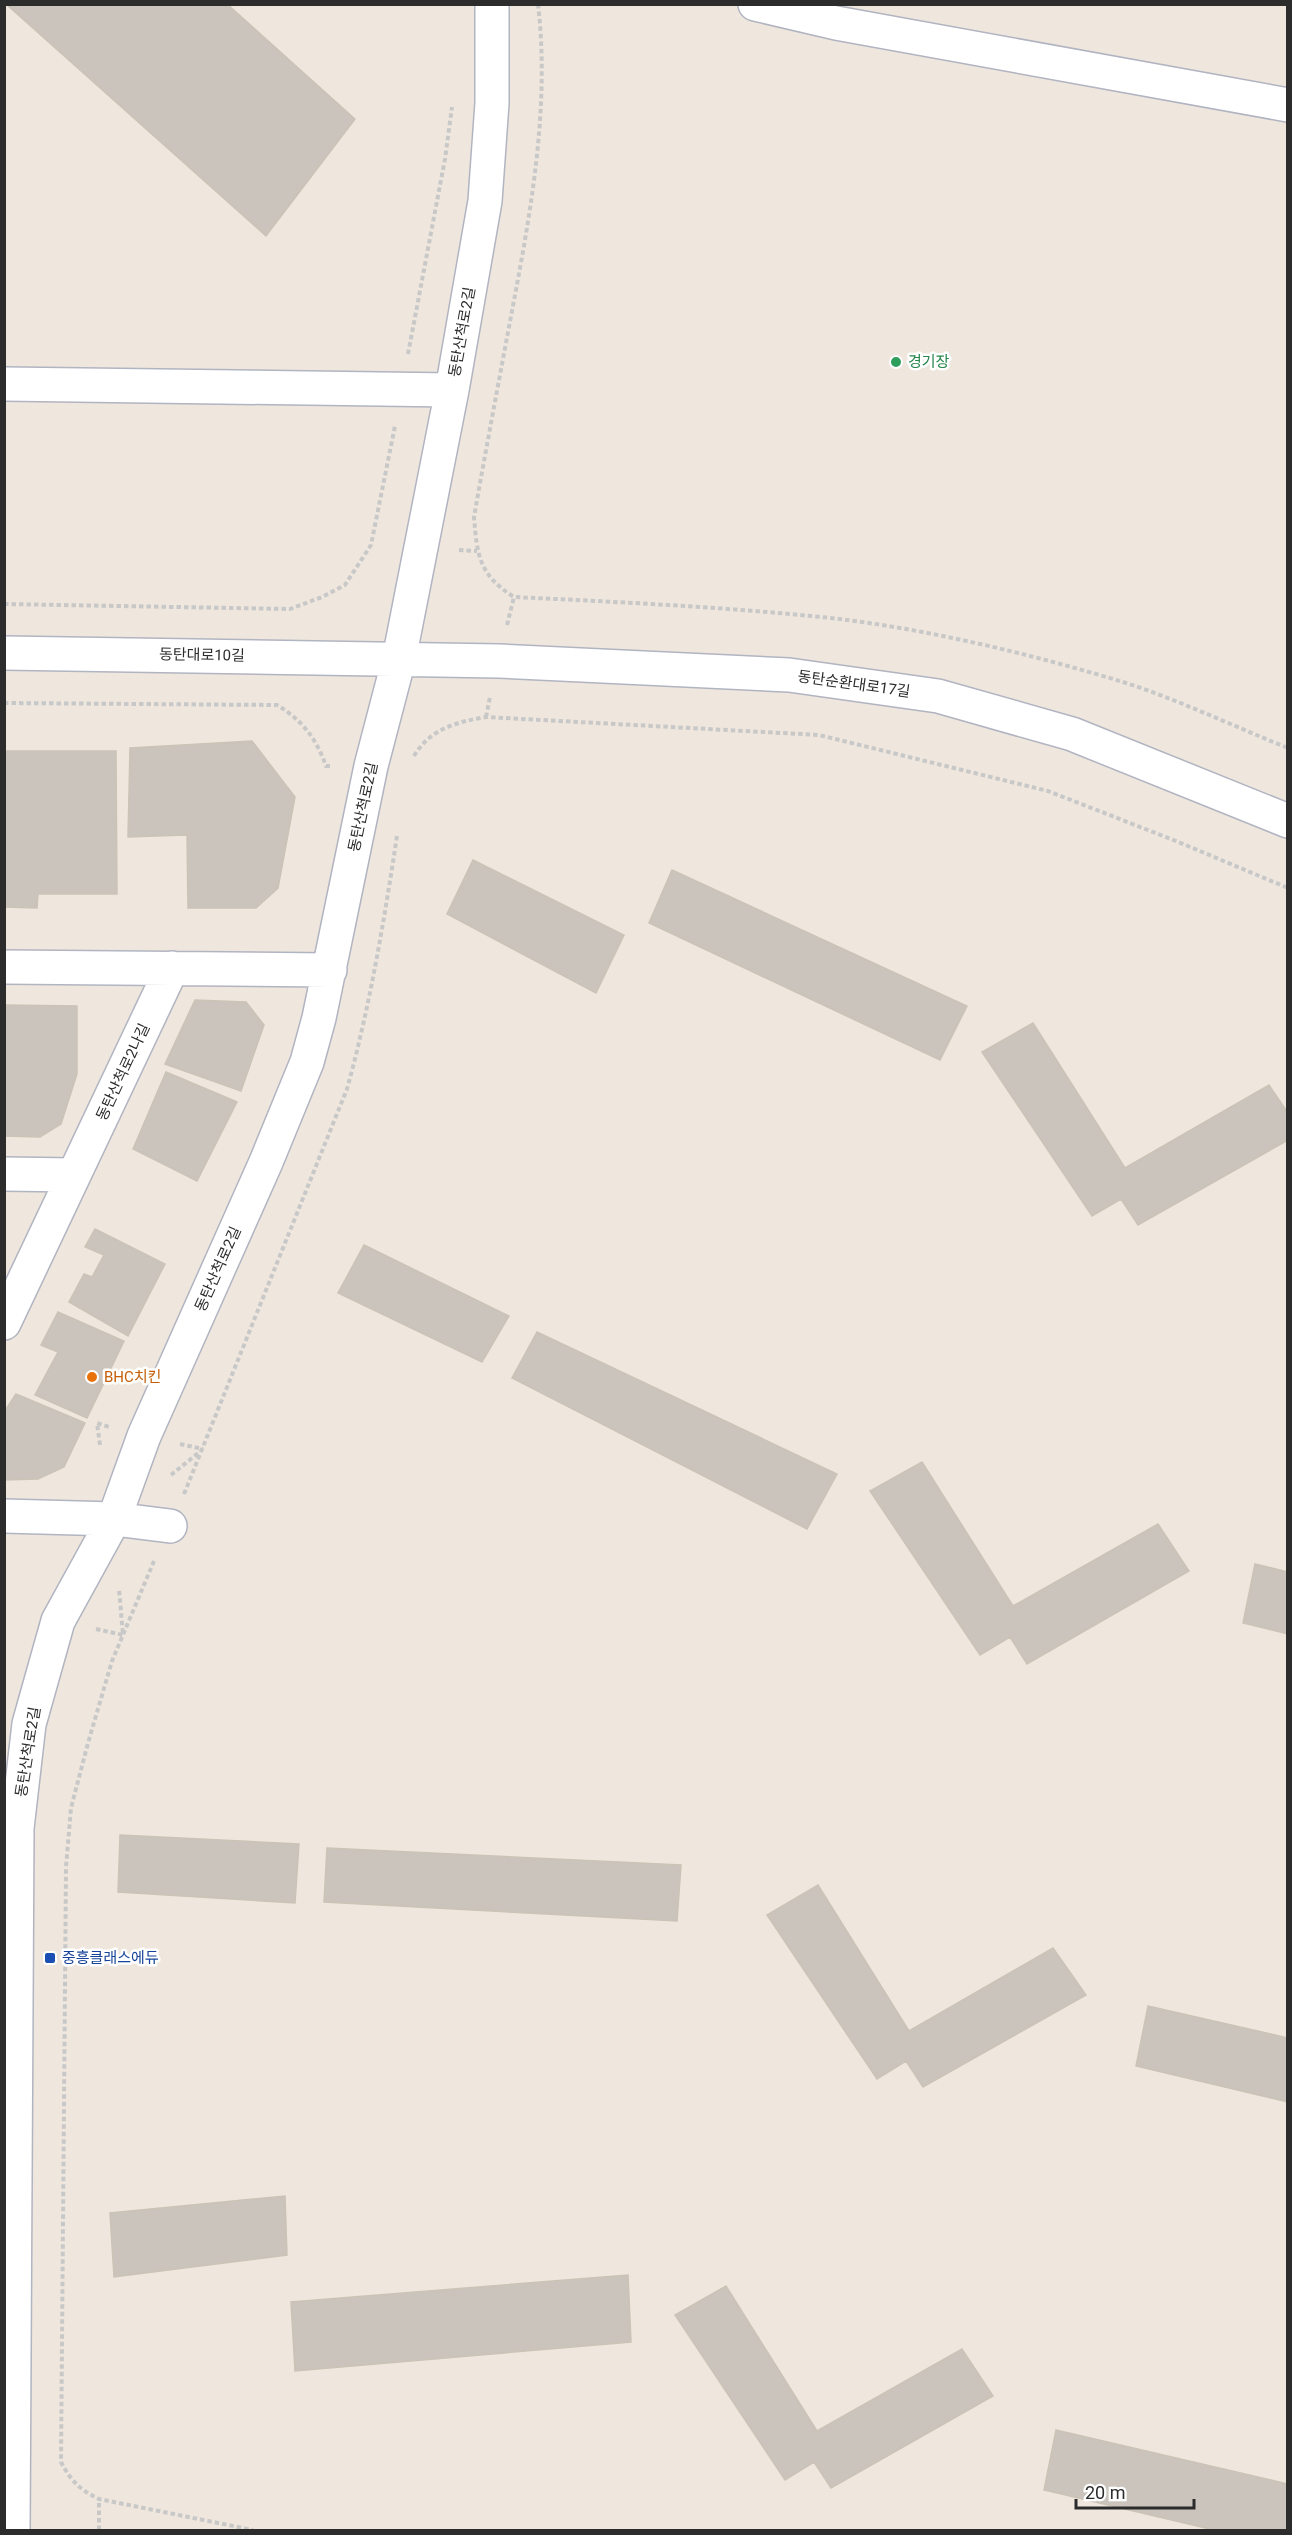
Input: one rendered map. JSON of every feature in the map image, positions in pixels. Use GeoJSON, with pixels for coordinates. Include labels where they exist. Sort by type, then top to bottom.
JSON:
{"type":"FeatureCollection","features":[{"type":"Feature","properties":{"kind":"street","name":"동탄산척로2길"},"geometry":{"type":"LineString","coordinates":[[13,2530],[9,2259],[17,1723],[58,1621],[114,1520],[144,1436],[266,1162],[307,1062],[330,970],[371,766],[399,658],[452,390],[485,201],[492,103],[492,4]]}},
{"type":"Feature","properties":{"kind":"street"},"geometry":{"type":"LineString","coordinates":[[755,4],[836,23],[1287,105]]}},
{"type":"Feature","properties":{"kind":"street"},"geometry":{"type":"LineString","coordinates":[[4,384],[452,390]]}},
{"type":"Feature","properties":{"kind":"street","name":"동탄대로10길"},"geometry":{"type":"LineString","coordinates":[[4,653],[399,658]]}},
{"type":"Feature","properties":{"kind":"street","name":"동탄순환대로17길"},"geometry":{"type":"LineString","coordinates":[[399,658],[499,660],[789,675],[938,696],[1072,734],[1287,821]]}},
{"type":"Feature","properties":{"kind":"street"},"geometry":{"type":"LineString","coordinates":[[4,967],[330,970]]}},
{"type":"Feature","properties":{"kind":"street","name":"동탄산척로2나길"},"geometry":{"type":"LineString","coordinates":[[4,1323],[172,968]]}},
{"type":"Feature","properties":{"kind":"street"},"geometry":{"type":"LineString","coordinates":[[4,1174],[74,1175]]}},
{"type":"Feature","properties":{"kind":"street"},"geometry":{"type":"LineString","coordinates":[[4,1516],[114,1520],[170,1526]]}},
{"type":"Feature","properties":{"kind":"path"},"geometry":{"type":"LineString","coordinates":[[538,4],[543,45],[537,159],[526,238],[474,517],[477,551],[487,572],[498,587],[513,597],[787,614],[832,618],[922,633],[1045,660],[1125,683],[1287,748]]}},
{"type":"Feature","properties":{"kind":"path"},"geometry":{"type":"LineString","coordinates":[[4,604],[290,609],[345,585],[371,545],[445,159],[453,98]]}},
{"type":"Feature","properties":{"kind":"path"},"geometry":{"type":"LineString","coordinates":[[4,703],[277,705],[297,717],[320,749],[326,766]]}},
{"type":"Feature","properties":{"kind":"path"},"geometry":{"type":"LineString","coordinates":[[486,717],[819,735],[1048,791],[1176,841],[1287,888]]}},
{"type":"Feature","properties":{"kind":"path"},"geometry":{"type":"LineString","coordinates":[[170,1526],[112,1661],[71,1808],[66,1867],[61,2462],[69,2478],[82,2491],[99,2499],[253,2530]]}},
{"type":"Feature","properties":{"kind":"path"},"geometry":{"type":"LineString","coordinates":[[99,2499],[99,2530]]}},
{"type":"Feature","properties":{"kind":"building"},"geometry":{"type":"Polygon","coordinates":[[[6,4],[227,4],[355,119],[266,236],[6,4]]]}},
{"type":"Feature","properties":{"kind":"building"},"geometry":{"type":"Polygon","coordinates":[[[252,741],[295,797],[278,888],[256,908],[188,908],[187,835],[128,837],[130,748],[252,741]]]}},
{"type":"Feature","properties":{"kind":"building"},"geometry":{"type":"Polygon","coordinates":[[[4,751],[116,751],[117,894],[38,894],[37,908],[4,907],[4,751]]]}},
{"type":"Feature","properties":{"kind":"building"},"geometry":{"type":"Polygon","coordinates":[[[473,860],[624,935],[596,993],[447,914],[473,860]]]}},
{"type":"Feature","properties":{"kind":"building"},"geometry":{"type":"Polygon","coordinates":[[[672,870],[967,1006],[940,1060],[649,923],[672,870]]]}},
{"type":"Feature","properties":{"kind":"building"},"geometry":{"type":"Polygon","coordinates":[[[195,1000],[246,1002],[264,1025],[241,1091],[165,1064],[195,1000]]]}},
{"type":"Feature","properties":{"kind":"building"},"geometry":{"type":"Polygon","coordinates":[[[4,1005],[77,1006],[77,1074],[61,1124],[40,1137],[4,1136],[4,1005]]]}},
{"type":"Feature","properties":{"kind":"building"},"geometry":{"type":"Polygon","coordinates":[[[1033,1023],[1125,1168],[1269,1085],[1288,1113],[1288,1140],[1138,1225],[1121,1199],[1092,1216],[982,1052],[1033,1023]]]}},
{"type":"Feature","properties":{"kind":"building"},"geometry":{"type":"Polygon","coordinates":[[[166,1072],[237,1102],[197,1181],[133,1149],[166,1072]]]}},
{"type":"Feature","properties":{"kind":"building"},"geometry":{"type":"Polygon","coordinates":[[[95,1229],[165,1264],[128,1336],[69,1302],[84,1274],[92,1277],[104,1255],[85,1247],[95,1229]]]}},
{"type":"Feature","properties":{"kind":"building"},"geometry":{"type":"Polygon","coordinates":[[[364,1245],[509,1316],[482,1362],[338,1293],[364,1245]]]}},
{"type":"Feature","properties":{"kind":"building"},"geometry":{"type":"Polygon","coordinates":[[[58,1312],[124,1341],[87,1418],[35,1395],[58,1352],[41,1345],[58,1312]]]}},
{"type":"Feature","properties":{"kind":"building"},"geometry":{"type":"Polygon","coordinates":[[[537,1332],[837,1474],[807,1529],[512,1378],[537,1332]]]}},
{"type":"Feature","properties":{"kind":"building"},"geometry":{"type":"Polygon","coordinates":[[[16,1394],[85,1423],[64,1467],[38,1479],[4,1480],[4,1412],[16,1394]]]}},
{"type":"Feature","properties":{"kind":"building"},"geometry":{"type":"Polygon","coordinates":[[[922,1462],[1013,1606],[1158,1524],[1189,1571],[1027,1664],[1010,1637],[980,1655],[870,1491],[922,1462]]]}},
{"type":"Feature","properties":{"kind":"building"},"geometry":{"type":"Polygon","coordinates":[[[1255,1564],[1288,1572],[1288,1634],[1243,1623],[1255,1564]]]}},
{"type":"Feature","properties":{"kind":"building"},"geometry":{"type":"Polygon","coordinates":[[[120,1835],[299,1844],[295,1903],[118,1892],[120,1835]]]}},
{"type":"Feature","properties":{"kind":"building"},"geometry":{"type":"Polygon","coordinates":[[[327,1848],[681,1865],[677,1921],[324,1902],[327,1848]]]}},
{"type":"Feature","properties":{"kind":"building"},"geometry":{"type":"Polygon","coordinates":[[[818,1885],[909,2031],[1053,1948],[1086,1995],[923,2087],[906,2061],[877,2079],[767,1915],[818,1885]]]}},
{"type":"Feature","properties":{"kind":"building"},"geometry":{"type":"Polygon","coordinates":[[[1148,2006],[1288,2038],[1288,2102],[1136,2066],[1148,2006]]]}},
{"type":"Feature","properties":{"kind":"building"},"geometry":{"type":"Polygon","coordinates":[[[285,2196],[287,2255],[114,2277],[110,2213],[285,2196]]]}},
{"type":"Feature","properties":{"kind":"building"},"geometry":{"type":"Polygon","coordinates":[[[628,2275],[631,2342],[295,2371],[291,2302],[628,2275]]]}},
{"type":"Feature","properties":{"kind":"building"},"geometry":{"type":"Polygon","coordinates":[[[726,2286],[817,2431],[962,2349],[993,2396],[831,2488],[814,2462],[785,2480],[675,2315],[726,2286]]]}},
{"type":"Feature","properties":{"kind":"building"},"geometry":{"type":"Polygon","coordinates":[[[1056,2430],[1288,2484],[1288,2530],[1214,2530],[1044,2490],[1056,2430]]]}},
{"type":"Feature","properties":{"kind":"place","name":"경기장"},"geometry":{"type":"Point","coordinates":[896,362]}},
{"type":"Feature","properties":{"kind":"place","name":"BHC치킨"},"geometry":{"type":"Point","coordinates":[92,1377]}},
{"type":"Feature","properties":{"kind":"place","name":"중흥클래스에듀"},"geometry":{"type":"Point","coordinates":[50,1958]}}]}
